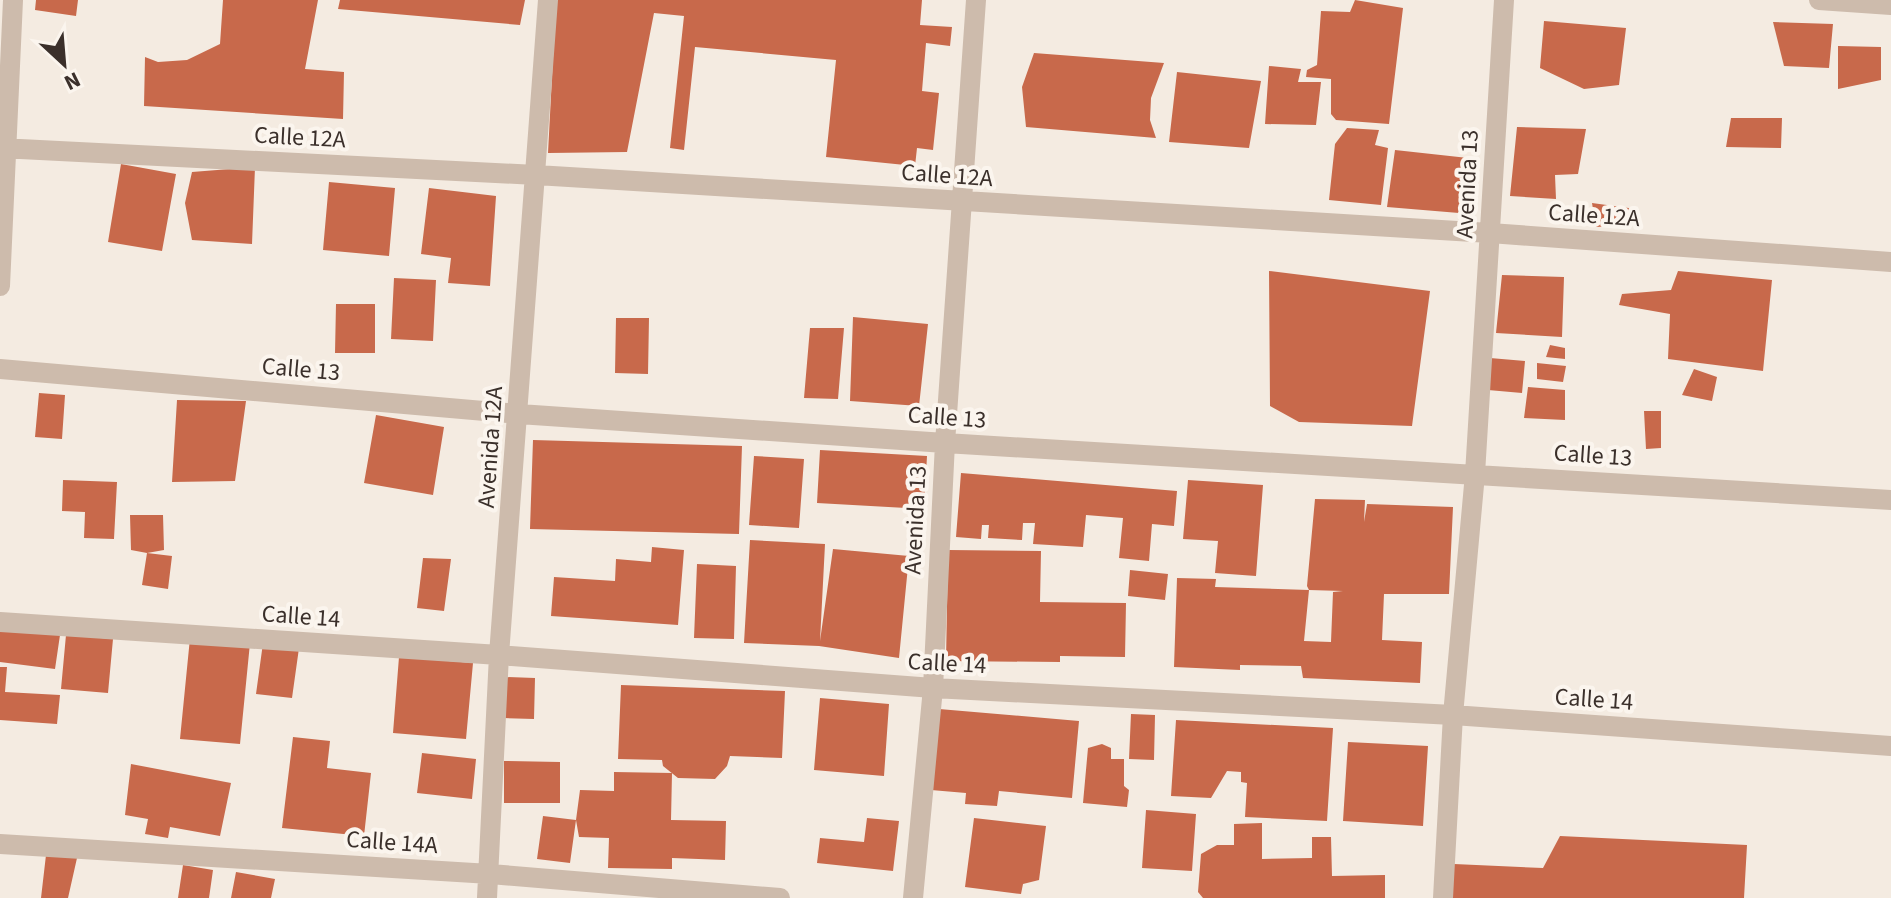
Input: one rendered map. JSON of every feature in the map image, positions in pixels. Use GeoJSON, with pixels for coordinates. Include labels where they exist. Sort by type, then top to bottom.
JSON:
{"type":"FeatureCollection","features":[{"type":"Feature","properties":{"kind":"street"},"geometry":{"type":"LineString","coordinates":[[0,286],[3,148],[13,0]]}},
{"type":"Feature","properties":{"kind":"street","name":"Avenida 12A"},"geometry":{"type":"LineString","coordinates":[[487,898],[499,655],[548,0]]}},
{"type":"Feature","properties":{"kind":"street","name":"Avenida 13"},"geometry":{"type":"LineString","coordinates":[[913,898],[933,688],[945,443],[976,0]]}},
{"type":"Feature","properties":{"kind":"street","name":"Avenida 13"},"geometry":{"type":"LineString","coordinates":[[1443,898],[1453,715],[1475,474],[1504,0]]}},
{"type":"Feature","properties":{"kind":"street"},"geometry":{"type":"LineString","coordinates":[[1819,0],[1891,5]]}},
{"type":"Feature","properties":{"kind":"street","name":"Calle 12A"},"geometry":{"type":"LineString","coordinates":[[3,148],[536,175],[1490,233],[1891,262]]}},
{"type":"Feature","properties":{"kind":"street","name":"Calle 13"},"geometry":{"type":"LineString","coordinates":[[0,369],[519,414],[1891,500]]}},
{"type":"Feature","properties":{"kind":"street","name":"Calle 14"},"geometry":{"type":"LineString","coordinates":[[0,622],[933,688],[1453,715],[1891,746]]}},
{"type":"Feature","properties":{"kind":"street","name":"Calle 14A"},"geometry":{"type":"LineString","coordinates":[[0,844],[490,874],[780,898]]}},
{"type":"Feature","properties":{"kind":"building"},"geometry":{"type":"Polygon","coordinates":[[[36,0],[78,0],[76,16],[35,10],[36,0]]]}},
{"type":"Feature","properties":{"kind":"building"},"geometry":{"type":"Polygon","coordinates":[[[223,0],[318,0],[305,69],[344,72],[343,119],[144,106],[145,57],[158,62],[187,60],[220,44],[223,0]]]}},
{"type":"Feature","properties":{"kind":"building"},"geometry":{"type":"Polygon","coordinates":[[[340,0],[525,0],[520,25],[338,9],[340,0]]]}},
{"type":"Feature","properties":{"kind":"building"},"geometry":{"type":"Polygon","coordinates":[[[556,0],[922,0],[920,25],[952,27],[950,46],[926,43],[922,91],[939,93],[933,150],[917,148],[915,166],[826,157],[836,60],[695,47],[684,150],[670,148],[684,16],[654,13],[627,152],[548,153],[556,0]]]}},
{"type":"Feature","properties":{"kind":"building"},"geometry":{"type":"Polygon","coordinates":[[[1355,0],[1403,8],[1389,124],[1336,120],[1331,114],[1331,79],[1306,77],[1307,70],[1317,65],[1321,11],[1350,12],[1355,0]]]}},
{"type":"Feature","properties":{"kind":"building"},"geometry":{"type":"Polygon","coordinates":[[[1544,21],[1626,28],[1619,85],[1584,89],[1540,68],[1544,21]]]}},
{"type":"Feature","properties":{"kind":"building"},"geometry":{"type":"Polygon","coordinates":[[[1773,22],[1833,24],[1829,68],[1784,66],[1773,22]]]}},
{"type":"Feature","properties":{"kind":"building"},"geometry":{"type":"Polygon","coordinates":[[[1838,46],[1881,47],[1881,80],[1838,89],[1838,46]]]}},
{"type":"Feature","properties":{"kind":"building"},"geometry":{"type":"Polygon","coordinates":[[[1034,53],[1164,63],[1151,98],[1150,120],[1156,138],[1026,127],[1022,87],[1034,53]]]}},
{"type":"Feature","properties":{"kind":"building"},"geometry":{"type":"Polygon","coordinates":[[[1269,66],[1301,69],[1298,82],[1321,82],[1316,125],[1265,124],[1269,66]]]}},
{"type":"Feature","properties":{"kind":"building"},"geometry":{"type":"Polygon","coordinates":[[[1177,72],[1261,81],[1249,148],[1169,142],[1177,72]]]}},
{"type":"Feature","properties":{"kind":"building"},"geometry":{"type":"Polygon","coordinates":[[[1731,118],[1782,118],[1781,148],[1726,147],[1731,118]]]}},
{"type":"Feature","properties":{"kind":"building"},"geometry":{"type":"Polygon","coordinates":[[[1517,127],[1586,129],[1578,174],[1555,175],[1556,199],[1510,196],[1517,127]]]}},
{"type":"Feature","properties":{"kind":"building"},"geometry":{"type":"Polygon","coordinates":[[[1347,128],[1379,130],[1375,145],[1388,148],[1381,205],[1329,200],[1335,144],[1347,128]]]}},
{"type":"Feature","properties":{"kind":"building"},"geometry":{"type":"Polygon","coordinates":[[[1395,150],[1468,158],[1459,213],[1387,207],[1395,150]]]}},
{"type":"Feature","properties":{"kind":"building"},"geometry":{"type":"Polygon","coordinates":[[[121,164],[176,174],[162,251],[108,242],[121,164]]]}},
{"type":"Feature","properties":{"kind":"building"},"geometry":{"type":"Polygon","coordinates":[[[255,167],[252,244],[192,240],[185,203],[192,172],[255,167]]]}},
{"type":"Feature","properties":{"kind":"building"},"geometry":{"type":"Polygon","coordinates":[[[329,182],[395,188],[389,256],[323,250],[329,182]]]}},
{"type":"Feature","properties":{"kind":"building"},"geometry":{"type":"Polygon","coordinates":[[[429,188],[496,196],[490,286],[448,283],[451,258],[421,254],[429,188]]]}},
{"type":"Feature","properties":{"kind":"building"},"geometry":{"type":"Polygon","coordinates":[[[1592,203],[1636,209],[1631,225],[1596,227],[1592,203]]]}},
{"type":"Feature","properties":{"kind":"building"},"geometry":{"type":"Polygon","coordinates":[[[1269,271],[1430,291],[1412,426],[1299,422],[1270,406],[1269,271]]]}},
{"type":"Feature","properties":{"kind":"building"},"geometry":{"type":"Polygon","coordinates":[[[1678,271],[1772,280],[1763,371],[1668,359],[1670,314],[1619,305],[1622,294],[1671,290],[1678,271]]]}},
{"type":"Feature","properties":{"kind":"building"},"geometry":{"type":"Polygon","coordinates":[[[1502,275],[1564,277],[1562,337],[1496,333],[1502,275]]]}},
{"type":"Feature","properties":{"kind":"building"},"geometry":{"type":"Polygon","coordinates":[[[394,278],[436,280],[433,341],[391,339],[394,278]]]}},
{"type":"Feature","properties":{"kind":"building"},"geometry":{"type":"Polygon","coordinates":[[[336,304],[375,304],[375,353],[335,353],[336,304]]]}},
{"type":"Feature","properties":{"kind":"building"},"geometry":{"type":"Polygon","coordinates":[[[853,317],[928,324],[919,406],[850,401],[853,317]]]}},
{"type":"Feature","properties":{"kind":"building"},"geometry":{"type":"Polygon","coordinates":[[[616,318],[649,318],[648,374],[615,373],[616,318]]]}},
{"type":"Feature","properties":{"kind":"building"},"geometry":{"type":"Polygon","coordinates":[[[810,328],[844,328],[838,399],[804,398],[810,328]]]}},
{"type":"Feature","properties":{"kind":"building"},"geometry":{"type":"Polygon","coordinates":[[[1550,345],[1565,348],[1565,359],[1546,357],[1550,345]]]}},
{"type":"Feature","properties":{"kind":"building"},"geometry":{"type":"Polygon","coordinates":[[[1490,358],[1525,361],[1522,393],[1488,390],[1490,358]]]}},
{"type":"Feature","properties":{"kind":"building"},"geometry":{"type":"Polygon","coordinates":[[[1537,363],[1566,366],[1563,382],[1537,379],[1537,363]]]}},
{"type":"Feature","properties":{"kind":"building"},"geometry":{"type":"Polygon","coordinates":[[[1694,369],[1717,377],[1712,401],[1682,395],[1694,369]]]}},
{"type":"Feature","properties":{"kind":"building"},"geometry":{"type":"Polygon","coordinates":[[[1528,387],[1565,390],[1565,420],[1524,418],[1528,387]]]}},
{"type":"Feature","properties":{"kind":"building"},"geometry":{"type":"Polygon","coordinates":[[[39,393],[65,395],[62,439],[35,437],[39,393]]]}},
{"type":"Feature","properties":{"kind":"building"},"geometry":{"type":"Polygon","coordinates":[[[177,400],[246,401],[235,481],[172,482],[177,400]]]}},
{"type":"Feature","properties":{"kind":"building"},"geometry":{"type":"Polygon","coordinates":[[[1644,411],[1661,411],[1661,448],[1646,449],[1644,411]]]}},
{"type":"Feature","properties":{"kind":"building"},"geometry":{"type":"Polygon","coordinates":[[[376,415],[444,427],[433,495],[364,483],[376,415]]]}},
{"type":"Feature","properties":{"kind":"building"},"geometry":{"type":"Polygon","coordinates":[[[533,440],[742,446],[739,534],[530,529],[533,440]]]}},
{"type":"Feature","properties":{"kind":"building"},"geometry":{"type":"Polygon","coordinates":[[[820,450],[927,456],[924,509],[817,503],[820,450]]]}},
{"type":"Feature","properties":{"kind":"building"},"geometry":{"type":"Polygon","coordinates":[[[754,456],[804,459],[799,528],[749,525],[754,456]]]}},
{"type":"Feature","properties":{"kind":"building"},"geometry":{"type":"Polygon","coordinates":[[[961,473],[1177,491],[1174,526],[1152,524],[1149,561],[1119,558],[1123,518],[1086,515],[1083,547],[1033,544],[1035,523],[1023,523],[1022,540],[988,538],[989,525],[982,525],[981,539],[956,537],[961,473]]]}},
{"type":"Feature","properties":{"kind":"building"},"geometry":{"type":"Polygon","coordinates":[[[63,480],[117,482],[114,539],[84,538],[85,512],[62,511],[63,480]]]}},
{"type":"Feature","properties":{"kind":"building"},"geometry":{"type":"Polygon","coordinates":[[[1188,480],[1263,485],[1256,576],[1215,573],[1218,541],[1183,539],[1188,480]]]}},
{"type":"Feature","properties":{"kind":"building"},"geometry":{"type":"Polygon","coordinates":[[[1315,499],[1365,500],[1364,522],[1367,504],[1453,507],[1449,594],[1384,594],[1382,640],[1422,642],[1420,683],[1303,678],[1301,666],[1240,665],[1240,670],[1174,667],[1177,578],[1216,579],[1215,587],[1309,590],[1315,499]],[[1309,590],[1304,641],[1331,642],[1333,592],[1343,591],[1309,590]]]}},
{"type":"Feature","properties":{"kind":"building"},"geometry":{"type":"Polygon","coordinates":[[[130,515],[163,515],[164,550],[147,553],[131,550],[130,515]]]}},
{"type":"Feature","properties":{"kind":"building"},"geometry":{"type":"Polygon","coordinates":[[[750,540],[825,544],[820,641],[833,549],[909,556],[899,658],[819,646],[744,643],[750,540]]]}},
{"type":"Feature","properties":{"kind":"building"},"geometry":{"type":"Polygon","coordinates":[[[652,547],[684,550],[678,625],[551,616],[554,577],[615,581],[616,559],[651,562],[652,547]]]}},
{"type":"Feature","properties":{"kind":"building"},"geometry":{"type":"Polygon","coordinates":[[[948,550],[1041,551],[1040,602],[1126,603],[1125,657],[1060,656],[1060,662],[946,661],[948,550]]]}},
{"type":"Feature","properties":{"kind":"building"},"geometry":{"type":"Polygon","coordinates":[[[147,553],[172,556],[168,589],[142,585],[147,553]]]}},
{"type":"Feature","properties":{"kind":"building"},"geometry":{"type":"Polygon","coordinates":[[[423,558],[451,559],[444,611],[417,608],[423,558]]]}},
{"type":"Feature","properties":{"kind":"building"},"geometry":{"type":"Polygon","coordinates":[[[697,564],[736,566],[734,639],[694,638],[697,564]]]}},
{"type":"Feature","properties":{"kind":"building"},"geometry":{"type":"Polygon","coordinates":[[[1130,570],[1168,574],[1165,600],[1128,596],[1130,570]]]}},
{"type":"Feature","properties":{"kind":"building"},"geometry":{"type":"Polygon","coordinates":[[[0,626],[60,635],[55,669],[0,662],[0,626]]]}},
{"type":"Feature","properties":{"kind":"building"},"geometry":{"type":"Polygon","coordinates":[[[66,635],[113,639],[108,693],[61,689],[66,635]]]}},
{"type":"Feature","properties":{"kind":"building"},"geometry":{"type":"Polygon","coordinates":[[[190,638],[250,643],[240,744],[180,739],[190,638]]]}},
{"type":"Feature","properties":{"kind":"building"},"geometry":{"type":"Polygon","coordinates":[[[263,643],[299,648],[292,698],[256,694],[263,643]]]}},
{"type":"Feature","properties":{"kind":"building"},"geometry":{"type":"Polygon","coordinates":[[[399,657],[473,663],[466,739],[393,733],[399,657]]]}},
{"type":"Feature","properties":{"kind":"building"},"geometry":{"type":"Polygon","coordinates":[[[0,667],[7,667],[5,692],[60,695],[57,724],[0,720],[0,667]]]}},
{"type":"Feature","properties":{"kind":"building"},"geometry":{"type":"Polygon","coordinates":[[[505,677],[535,678],[534,719],[504,718],[505,677]]]}},
{"type":"Feature","properties":{"kind":"building"},"geometry":{"type":"Polygon","coordinates":[[[621,685],[785,691],[782,758],[730,756],[727,766],[715,779],[678,778],[663,766],[662,760],[618,759],[621,685]]]}},
{"type":"Feature","properties":{"kind":"building"},"geometry":{"type":"Polygon","coordinates":[[[820,698],[889,704],[884,776],[814,770],[820,698]]]}},
{"type":"Feature","properties":{"kind":"building"},"geometry":{"type":"Polygon","coordinates":[[[939,709],[1079,721],[1072,798],[999,791],[997,806],[965,804],[966,793],[931,790],[939,709]]]}},
{"type":"Feature","properties":{"kind":"building"},"geometry":{"type":"Polygon","coordinates":[[[1131,714],[1155,715],[1154,760],[1129,759],[1131,714]]]}},
{"type":"Feature","properties":{"kind":"building"},"geometry":{"type":"Polygon","coordinates":[[[1176,720],[1333,728],[1327,821],[1245,817],[1247,783],[1241,782],[1241,772],[1227,771],[1211,798],[1171,796],[1176,720]]]}},
{"type":"Feature","properties":{"kind":"building"},"geometry":{"type":"Polygon","coordinates":[[[293,737],[330,741],[327,768],[371,773],[364,836],[282,828],[293,737]]]}},
{"type":"Feature","properties":{"kind":"building"},"geometry":{"type":"Polygon","coordinates":[[[1348,742],[1428,746],[1423,826],[1343,821],[1348,742]]]}},
{"type":"Feature","properties":{"kind":"building"},"geometry":{"type":"Polygon","coordinates":[[[1102,744],[1111,748],[1111,759],[1124,759],[1124,786],[1129,790],[1127,807],[1083,803],[1088,748],[1102,744]]]}},
{"type":"Feature","properties":{"kind":"building"},"geometry":{"type":"Polygon","coordinates":[[[422,753],[476,759],[472,799],[417,793],[422,753]]]}},
{"type":"Feature","properties":{"kind":"building"},"geometry":{"type":"Polygon","coordinates":[[[504,761],[560,762],[560,803],[504,803],[504,761]]]}},
{"type":"Feature","properties":{"kind":"building"},"geometry":{"type":"Polygon","coordinates":[[[131,764],[231,783],[220,836],[170,827],[168,838],[145,834],[148,819],[125,815],[131,764]]]}},
{"type":"Feature","properties":{"kind":"building"},"geometry":{"type":"Polygon","coordinates":[[[614,772],[672,773],[671,820],[726,821],[725,860],[672,858],[672,869],[608,868],[609,838],[579,837],[576,820],[580,790],[614,791],[614,772]]]}},
{"type":"Feature","properties":{"kind":"building"},"geometry":{"type":"Polygon","coordinates":[[[1146,810],[1196,814],[1192,871],[1142,868],[1146,810]]]}},
{"type":"Feature","properties":{"kind":"building"},"geometry":{"type":"Polygon","coordinates":[[[543,816],[576,820],[570,863],[537,859],[543,816]]]}},
{"type":"Feature","properties":{"kind":"building"},"geometry":{"type":"Polygon","coordinates":[[[867,818],[899,821],[893,871],[817,863],[820,838],[864,842],[867,818]]]}},
{"type":"Feature","properties":{"kind":"building"},"geometry":{"type":"Polygon","coordinates":[[[974,818],[1046,826],[1039,880],[1023,884],[1021,894],[965,887],[974,818]]]}},
{"type":"Feature","properties":{"kind":"building"},"geometry":{"type":"Polygon","coordinates":[[[1262,823],[1262,859],[1312,858],[1312,837],[1331,837],[1332,876],[1385,875],[1385,898],[1203,898],[1198,892],[1201,854],[1217,845],[1234,845],[1234,824],[1262,823]]]}},
{"type":"Feature","properties":{"kind":"building"},"geometry":{"type":"Polygon","coordinates":[[[1560,836],[1747,845],[1744,898],[1452,898],[1454,864],[1543,868],[1560,836]]]}},
{"type":"Feature","properties":{"kind":"building"},"geometry":{"type":"Polygon","coordinates":[[[46,855],[77,858],[68,898],[41,898],[46,855]]]}},
{"type":"Feature","properties":{"kind":"building"},"geometry":{"type":"Polygon","coordinates":[[[183,865],[213,870],[209,898],[178,898],[183,865]]]}},
{"type":"Feature","properties":{"kind":"building"},"geometry":{"type":"Polygon","coordinates":[[[236,872],[275,879],[271,898],[231,898],[236,872]]]}}]}
